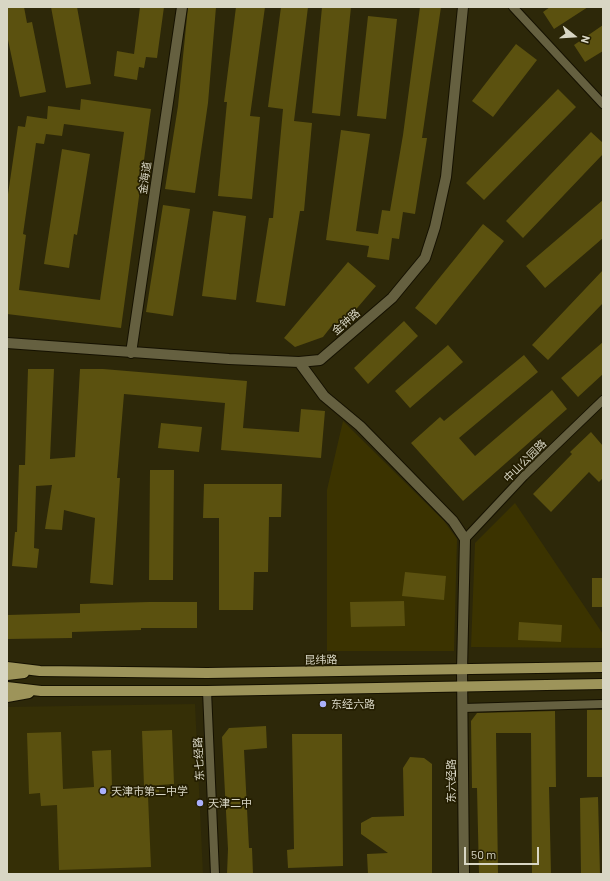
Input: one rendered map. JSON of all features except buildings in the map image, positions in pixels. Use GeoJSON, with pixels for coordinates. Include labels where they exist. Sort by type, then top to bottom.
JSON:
{"type":"FeatureCollection","features":[{"type":"Feature","properties":{"kind":"main road"},"geometry":{"type":"LineString","coordinates":[[7,667],[40,671]]}},
{"type":"Feature","properties":{"kind":"main road","name":"昆纬路"},"geometry":{"type":"LineString","coordinates":[[40,671],[207,673],[603,667]]}},
{"type":"Feature","properties":{"kind":"main road"},"geometry":{"type":"LineString","coordinates":[[7,675],[40,671]]}},
{"type":"Feature","properties":{"kind":"main road"},"geometry":{"type":"LineString","coordinates":[[7,687],[41,691],[207,691],[603,684]]}},
{"type":"Feature","properties":{"kind":"main road"},"geometry":{"type":"LineString","coordinates":[[7,697],[41,691]]}},
{"type":"Feature","properties":{"kind":"street","name":"金海道"},"geometry":{"type":"LineString","coordinates":[[131,353],[182,7]]}},
{"type":"Feature","properties":{"kind":"street","name":"金钟路"},"geometry":{"type":"LineString","coordinates":[[7,343],[131,353],[300,362],[320,360],[392,298],[425,258],[435,227],[446,177],[463,7]]}},
{"type":"Feature","properties":{"kind":"street"},"geometry":{"type":"LineString","coordinates":[[513,7],[603,104]]}},
{"type":"Feature","properties":{"kind":"street"},"geometry":{"type":"LineString","coordinates":[[300,362],[324,396],[360,426],[453,521],[464,540]]}},
{"type":"Feature","properties":{"kind":"street","name":"中山公园路"},"geometry":{"type":"LineString","coordinates":[[464,540],[524,476],[603,400]]}},
{"type":"Feature","properties":{"kind":"street","name":"东六经路"},"geometry":{"type":"LineString","coordinates":[[464,540],[462,670],[464,874]]}},
{"type":"Feature","properties":{"kind":"street","name":"东七经路"},"geometry":{"type":"LineString","coordinates":[[207,691],[215,874]]}},
{"type":"Feature","properties":{"kind":"street"},"geometry":{"type":"LineString","coordinates":[[463,708],[603,704]]}},
{"type":"Feature","properties":{"kind":"shaded area"},"geometry":{"type":"Polygon","coordinates":[[[343,421],[444,521],[457,539],[454,651],[327,651],[327,490],[343,421]]]}},
{"type":"Feature","properties":{"kind":"shaded area"},"geometry":{"type":"Polygon","coordinates":[[[515,503],[603,634],[603,648],[471,647],[475,543],[515,503]]]}},
{"type":"Feature","properties":{"kind":"shaded area","name":"天津市第二中学"},"geometry":{"type":"Polygon","coordinates":[[[195,704],[203,874],[7,874],[7,707],[195,704]]]}},
{"type":"Feature","properties":{"kind":"place","name":"东经六路"},"geometry":{"type":"Point","coordinates":[323,704]}},
{"type":"Feature","properties":{"kind":"place","name":"天津市第二中学"},"geometry":{"type":"Point","coordinates":[103,791]}},
{"type":"Feature","properties":{"kind":"place","name":"天津二中"},"geometry":{"type":"Point","coordinates":[200,803]}}]}
